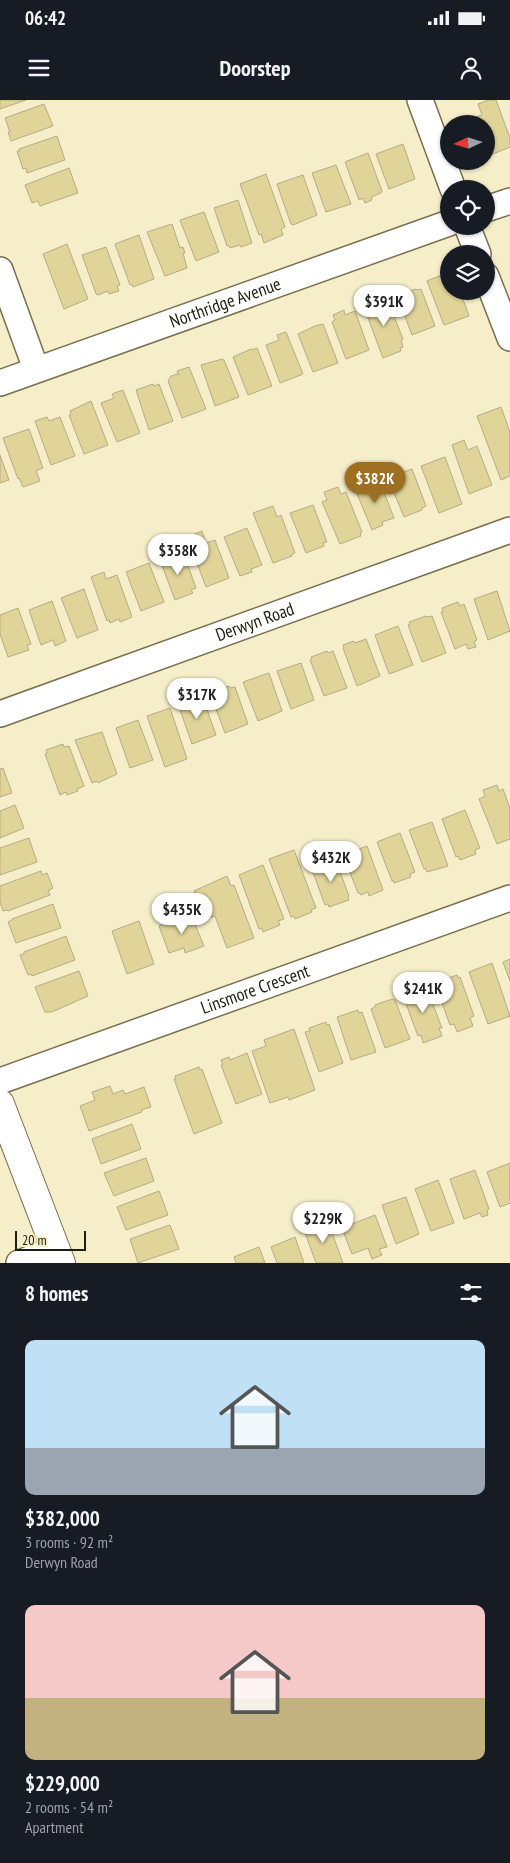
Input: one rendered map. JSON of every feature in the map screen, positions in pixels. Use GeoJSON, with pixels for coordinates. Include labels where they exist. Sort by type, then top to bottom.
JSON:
{"type":"FeatureCollection","features":[{"type":"Feature","properties":{"kind":"main road"},"geometry":{"type":"LineString","coordinates":[[0,1104],[58,1256]]}},
{"type":"Feature","properties":{"kind":"street"},"geometry":{"type":"LineString","coordinates":[[420,100],[450,180]]}},
{"type":"Feature","properties":{"kind":"street"},"geometry":{"type":"LineString","coordinates":[[495,206],[510,201]]}},
{"type":"Feature","properties":{"kind":"street","name":"Northridge Avenue"},"geometry":{"type":"LineString","coordinates":[[0,382],[440,226]]}},
{"type":"Feature","properties":{"kind":"street"},"geometry":{"type":"LineString","coordinates":[[0,270],[36,369]]}},
{"type":"Feature","properties":{"kind":"street"},"geometry":{"type":"LineString","coordinates":[[495,299],[510,338]]}},
{"type":"Feature","properties":{"kind":"street","name":"Derwyn Road"},"geometry":{"type":"LineString","coordinates":[[0,714],[510,530]]}},
{"type":"Feature","properties":{"kind":"street","name":"Linsmore Crescent"},"geometry":{"type":"LineString","coordinates":[[0,1081],[510,898]]}},
{"type":"Feature","properties":{"kind":"street"},"geometry":{"type":"LineString","coordinates":[[19,1263],[58,1256]]}},
{"type":"Feature","properties":{"kind":"building"},"geometry":{"type":"Polygon","coordinates":[[[0,100],[26,100],[0,109],[0,100]]]}},
{"type":"Feature","properties":{"kind":"building"},"geometry":{"type":"Polygon","coordinates":[[[489,100],[496,100],[510,138],[510,147],[495,153],[495,115],[482,115],[478,104],[489,100]]]}},
{"type":"Feature","properties":{"kind":"building"},"geometry":{"type":"Polygon","coordinates":[[[44,104],[53,126],[11,141],[5,118],[44,104]]]}},
{"type":"Feature","properties":{"kind":"building"},"geometry":{"type":"Polygon","coordinates":[[[57,136],[65,160],[27,173],[26,168],[23,169],[17,151],[57,136]]]}},
{"type":"Feature","properties":{"kind":"building"},"geometry":{"type":"Polygon","coordinates":[[[403,144],[415,179],[389,189],[376,154],[403,144]]]}},
{"type":"Feature","properties":{"kind":"building"},"geometry":{"type":"Polygon","coordinates":[[[368,153],[382,191],[371,197],[372,200],[365,203],[363,198],[359,200],[345,162],[368,153]]]}},
{"type":"Feature","properties":{"kind":"building"},"geometry":{"type":"Polygon","coordinates":[[[336,165],[351,204],[326,212],[312,173],[336,165]]]}},
{"type":"Feature","properties":{"kind":"building"},"geometry":{"type":"Polygon","coordinates":[[[69,168],[78,193],[40,206],[38,201],[32,203],[25,185],[69,168]]]}},
{"type":"Feature","properties":{"kind":"building"},"geometry":{"type":"Polygon","coordinates":[[[266,174],[285,227],[281,229],[283,235],[264,243],[261,234],[259,235],[240,184],[266,174]]]}},
{"type":"Feature","properties":{"kind":"building"},"geometry":{"type":"Polygon","coordinates":[[[303,175],[317,215],[293,225],[277,184],[303,175]]]}},
{"type":"Feature","properties":{"kind":"building"},"geometry":{"type":"Polygon","coordinates":[[[238,200],[252,243],[230,248],[227,246],[214,208],[238,200]]]}},
{"type":"Feature","properties":{"kind":"building"},"geometry":{"type":"Polygon","coordinates":[[[204,212],[219,252],[196,261],[180,220],[204,212]]]}},
{"type":"Feature","properties":{"kind":"building"},"geometry":{"type":"Polygon","coordinates":[[[172,224],[180,248],[183,247],[187,268],[165,276],[147,232],[172,224]]]}},
{"type":"Feature","properties":{"kind":"building"},"geometry":{"type":"Polygon","coordinates":[[[139,235],[154,279],[133,287],[132,284],[130,285],[115,244],[139,235]]]}},
{"type":"Feature","properties":{"kind":"building"},"geometry":{"type":"Polygon","coordinates":[[[67,244],[88,299],[64,309],[43,254],[67,244]]]}},
{"type":"Feature","properties":{"kind":"building"},"geometry":{"type":"Polygon","coordinates":[[[106,247],[120,285],[117,286],[119,291],[109,294],[108,291],[98,295],[82,255],[106,247]]]}},
{"type":"Feature","properties":{"kind":"building"},"geometry":{"type":"Polygon","coordinates":[[[440,276],[440,300],[463,300],[469,316],[444,325],[427,281],[440,276]]]}},
{"type":"Feature","properties":{"kind":"building"},"geometry":{"type":"Polygon","coordinates":[[[421,289],[435,326],[412,335],[398,298],[400,297],[399,295],[421,289]]]}},
{"type":"Feature","properties":{"kind":"building"},"geometry":{"type":"Polygon","coordinates":[[[372,298],[375,306],[388,301],[403,339],[401,340],[403,347],[400,348],[401,351],[383,358],[362,302],[372,298]]]}},
{"type":"Feature","properties":{"kind":"building"},"geometry":{"type":"Polygon","coordinates":[[[344,310],[345,315],[355,311],[369,350],[346,359],[332,322],[335,320],[333,315],[344,310]]]}},
{"type":"Feature","properties":{"kind":"building"},"geometry":{"type":"Polygon","coordinates":[[[323,324],[338,363],[313,372],[298,334],[323,324]]]}},
{"type":"Feature","properties":{"kind":"building"},"geometry":{"type":"Polygon","coordinates":[[[286,332],[303,374],[280,383],[266,345],[279,340],[277,335],[286,332]]]}},
{"type":"Feature","properties":{"kind":"building"},"geometry":{"type":"Polygon","coordinates":[[[257,348],[272,386],[248,395],[233,357],[257,348]]]}},
{"type":"Feature","properties":{"kind":"building"},"geometry":{"type":"Polygon","coordinates":[[[222,359],[239,397],[215,406],[201,365],[222,359]]]}},
{"type":"Feature","properties":{"kind":"building"},"geometry":{"type":"Polygon","coordinates":[[[189,367],[206,409],[182,418],[168,381],[171,376],[179,375],[177,371],[189,367]]]}},
{"type":"Feature","properties":{"kind":"building"},"geometry":{"type":"Polygon","coordinates":[[[153,384],[154,386],[159,384],[173,421],[149,430],[136,390],[153,384]]]}},
{"type":"Feature","properties":{"kind":"building"},"geometry":{"type":"Polygon","coordinates":[[[123,390],[140,433],[117,442],[101,403],[114,398],[112,394],[123,390]]]}},
{"type":"Feature","properties":{"kind":"building"},"geometry":{"type":"Polygon","coordinates":[[[91,401],[108,445],[84,454],[69,415],[71,415],[70,411],[91,401]]]}},
{"type":"Feature","properties":{"kind":"building"},"geometry":{"type":"Polygon","coordinates":[[[501,407],[510,432],[510,476],[501,480],[477,416],[501,407]]]}},
{"type":"Feature","properties":{"kind":"building"},"geometry":{"type":"Polygon","coordinates":[[[47,417],[49,421],[60,417],[75,456],[51,465],[35,421],[47,417]]]}},
{"type":"Feature","properties":{"kind":"building"},"geometry":{"type":"Polygon","coordinates":[[[29,429],[43,468],[36,471],[40,481],[23,487],[18,479],[3,438],[29,429]]]}},
{"type":"Feature","properties":{"kind":"building"},"geometry":{"type":"Polygon","coordinates":[[[464,440],[468,450],[477,446],[492,485],[469,494],[452,445],[464,440]]]}},
{"type":"Feature","properties":{"kind":"building"},"geometry":{"type":"Polygon","coordinates":[[[0,455],[9,480],[0,483],[0,455]]]}},
{"type":"Feature","properties":{"kind":"building"},"geometry":{"type":"Polygon","coordinates":[[[445,457],[462,504],[439,513],[421,466],[445,457]]]}},
{"type":"Feature","properties":{"kind":"building"},"geometry":{"type":"Polygon","coordinates":[[[412,469],[426,506],[422,510],[404,517],[388,478],[412,469]]]}},
{"type":"Feature","properties":{"kind":"building"},"geometry":{"type":"Polygon","coordinates":[[[379,480],[394,518],[382,522],[383,525],[372,530],[355,489],[379,480]]]}},
{"type":"Feature","properties":{"kind":"building"},"geometry":{"type":"Polygon","coordinates":[[[338,487],[341,494],[346,492],[362,532],[360,533],[361,536],[340,544],[322,502],[327,500],[324,492],[338,487]]]}},
{"type":"Feature","properties":{"kind":"building"},"geometry":{"type":"Polygon","coordinates":[[[313,505],[327,542],[323,543],[324,546],[306,553],[290,513],[313,505]]]}},
{"type":"Feature","properties":{"kind":"building"},"geometry":{"type":"Polygon","coordinates":[[[273,506],[277,517],[281,515],[295,553],[273,563],[253,513],[273,506]]]}},
{"type":"Feature","properties":{"kind":"building"},"geometry":{"type":"Polygon","coordinates":[[[247,528],[262,565],[251,569],[252,572],[240,576],[224,537],[247,528]]]}},
{"type":"Feature","properties":{"kind":"building"},"geometry":{"type":"Polygon","coordinates":[[[202,531],[206,543],[215,540],[229,578],[206,587],[187,537],[202,531]]]}},
{"type":"Feature","properties":{"kind":"building"},"geometry":{"type":"Polygon","coordinates":[[[183,552],[196,588],[191,590],[193,593],[175,600],[160,560],[183,552]]]}},
{"type":"Feature","properties":{"kind":"building"},"geometry":{"type":"Polygon","coordinates":[[[149,563],[164,602],[141,611],[126,572],[149,563]]]}},
{"type":"Feature","properties":{"kind":"building"},"geometry":{"type":"Polygon","coordinates":[[[104,572],[106,579],[117,575],[132,617],[120,622],[119,619],[110,623],[109,620],[107,621],[91,577],[104,572]]]}},
{"type":"Feature","properties":{"kind":"building"},"geometry":{"type":"Polygon","coordinates":[[[84,589],[98,630],[77,638],[61,598],[84,589]]]}},
{"type":"Feature","properties":{"kind":"building"},"geometry":{"type":"Polygon","coordinates":[[[497,591],[510,631],[488,640],[474,599],[497,591]]]}},
{"type":"Feature","properties":{"kind":"building"},"geometry":{"type":"Polygon","coordinates":[[[52,601],[66,641],[55,646],[53,640],[41,645],[29,610],[52,601]]]}},
{"type":"Feature","properties":{"kind":"building"},"geometry":{"type":"Polygon","coordinates":[[[458,602],[460,606],[464,604],[477,640],[474,642],[476,647],[468,649],[466,644],[455,649],[441,612],[443,612],[442,608],[458,602]]]}},
{"type":"Feature","properties":{"kind":"building"},"geometry":{"type":"Polygon","coordinates":[[[18,608],[31,644],[27,645],[29,650],[8,657],[0,634],[0,615],[18,608]]]}},
{"type":"Feature","properties":{"kind":"building"},"geometry":{"type":"Polygon","coordinates":[[[426,616],[432,616],[446,653],[422,662],[408,625],[410,624],[409,622],[426,616]]]}},
{"type":"Feature","properties":{"kind":"building"},"geometry":{"type":"Polygon","coordinates":[[[398,626],[413,665],[389,674],[375,635],[398,626]]]}},
{"type":"Feature","properties":{"kind":"building"},"geometry":{"type":"Polygon","coordinates":[[[366,639],[380,676],[357,686],[343,645],[366,639]]]}},
{"type":"Feature","properties":{"kind":"building"},"geometry":{"type":"Polygon","coordinates":[[[327,651],[328,653],[333,651],[347,688],[324,696],[310,660],[312,659],[311,657],[327,651]]]}},
{"type":"Feature","properties":{"kind":"building"},"geometry":{"type":"Polygon","coordinates":[[[301,663],[314,700],[291,709],[277,671],[301,663]]]}},
{"type":"Feature","properties":{"kind":"building"},"geometry":{"type":"Polygon","coordinates":[[[269,673],[282,711],[258,721],[243,682],[269,673]]]}},
{"type":"Feature","properties":{"kind":"building"},"geometry":{"type":"Polygon","coordinates":[[[229,686],[230,688],[235,687],[248,724],[225,733],[211,696],[213,695],[212,692],[229,686]]]}},
{"type":"Feature","properties":{"kind":"building"},"geometry":{"type":"Polygon","coordinates":[[[203,698],[216,735],[192,744],[179,703],[190,699],[191,703],[203,698]]]}},
{"type":"Feature","properties":{"kind":"building"},"geometry":{"type":"Polygon","coordinates":[[[170,708],[187,759],[165,767],[147,716],[170,708]]]}},
{"type":"Feature","properties":{"kind":"building"},"geometry":{"type":"Polygon","coordinates":[[[138,720],[153,760],[130,768],[116,728],[138,720]]]}},
{"type":"Feature","properties":{"kind":"building"},"geometry":{"type":"Polygon","coordinates":[[[102,732],[117,774],[98,783],[97,781],[92,783],[75,740],[102,732]]]}},
{"type":"Feature","properties":{"kind":"building"},"geometry":{"type":"Polygon","coordinates":[[[63,744],[64,747],[69,746],[84,786],[77,789],[78,791],[67,795],[66,792],[60,795],[45,754],[47,753],[46,750],[63,744]]]}},
{"type":"Feature","properties":{"kind":"building"},"geometry":{"type":"Polygon","coordinates":[[[3,768],[12,793],[0,797],[0,769],[3,768]]]}},
{"type":"Feature","properties":{"kind":"building"},"geometry":{"type":"Polygon","coordinates":[[[497,785],[499,791],[503,789],[510,808],[510,839],[497,844],[479,799],[485,796],[483,790],[497,785]]]}},
{"type":"Feature","properties":{"kind":"building"},"geometry":{"type":"Polygon","coordinates":[[[15,805],[24,828],[0,838],[0,811],[15,805]]]}},
{"type":"Feature","properties":{"kind":"building"},"geometry":{"type":"Polygon","coordinates":[[[465,810],[480,848],[475,850],[476,854],[460,860],[458,856],[456,857],[442,819],[465,810]]]}},
{"type":"Feature","properties":{"kind":"building"},"geometry":{"type":"Polygon","coordinates":[[[432,822],[448,866],[427,872],[424,869],[409,830],[432,822]]]}},
{"type":"Feature","properties":{"kind":"building"},"geometry":{"type":"Polygon","coordinates":[[[400,833],[415,872],[410,874],[411,877],[394,883],[377,842],[400,833]]]}},
{"type":"Feature","properties":{"kind":"building"},"geometry":{"type":"Polygon","coordinates":[[[29,838],[37,862],[0,875],[0,848],[29,838]]]}},
{"type":"Feature","properties":{"kind":"building"},"geometry":{"type":"Polygon","coordinates":[[[367,846],[383,890],[369,896],[368,892],[361,895],[358,893],[343,855],[367,846]]]}},
{"type":"Feature","properties":{"kind":"building"},"geometry":{"type":"Polygon","coordinates":[[[294,850],[316,908],[311,910],[312,912],[295,919],[294,916],[291,917],[269,859],[294,850]]]}},
{"type":"Feature","properties":{"kind":"building"},"geometry":{"type":"Polygon","coordinates":[[[335,858],[349,900],[329,907],[328,904],[325,905],[311,867],[335,858]]]}},
{"type":"Feature","properties":{"kind":"building"},"geometry":{"type":"Polygon","coordinates":[[[263,865],[284,919],[278,921],[280,925],[263,932],[262,928],[259,929],[239,875],[263,865]]]}},
{"type":"Feature","properties":{"kind":"building"},"geometry":{"type":"Polygon","coordinates":[[[41,871],[42,875],[47,873],[53,888],[48,891],[50,895],[8,911],[3,911],[0,902],[0,886],[41,871]]]}},
{"type":"Feature","properties":{"kind":"building"},"geometry":{"type":"Polygon","coordinates":[[[227,876],[231,886],[234,885],[254,938],[227,948],[215,916],[205,919],[194,891],[227,876]]]}},
{"type":"Feature","properties":{"kind":"building"},"geometry":{"type":"Polygon","coordinates":[[[53,904],[61,928],[16,943],[8,922],[53,904]]]}},
{"type":"Feature","properties":{"kind":"building"},"geometry":{"type":"Polygon","coordinates":[[[191,915],[204,946],[185,953],[184,948],[169,953],[159,926],[191,915]]]}},
{"type":"Feature","properties":{"kind":"building"},"geometry":{"type":"Polygon","coordinates":[[[139,921],[154,964],[127,974],[112,931],[139,921]]]}},
{"type":"Feature","properties":{"kind":"building"},"geometry":{"type":"Polygon","coordinates":[[[66,936],[75,960],[32,976],[31,974],[28,975],[20,955],[66,936]]]}},
{"type":"Feature","properties":{"kind":"building"},"geometry":{"type":"Polygon","coordinates":[[[510,959],[510,981],[503,962],[510,959]]]}},
{"type":"Feature","properties":{"kind":"building"},"geometry":{"type":"Polygon","coordinates":[[[492,963],[510,1016],[488,1024],[469,972],[492,963]]]}},
{"type":"Feature","properties":{"kind":"building"},"geometry":{"type":"Polygon","coordinates":[[[79,971],[88,996],[52,1012],[45,1012],[35,987],[79,971]]]}},
{"type":"Feature","properties":{"kind":"building"},"geometry":{"type":"Polygon","coordinates":[[[457,975],[458,978],[460,977],[474,1016],[470,1018],[473,1026],[457,1032],[454,1024],[450,1025],[436,986],[441,984],[440,981],[457,975]]]}},
{"type":"Feature","properties":{"kind":"building"},"geometry":{"type":"Polygon","coordinates":[[[424,986],[425,990],[427,989],[442,1028],[439,1028],[442,1036],[423,1043],[421,1035],[418,1036],[402,993],[424,986]]]}},
{"type":"Feature","properties":{"kind":"building"},"geometry":{"type":"Polygon","coordinates":[[[392,999],[395,1000],[410,1039],[385,1048],[371,1009],[375,1005],[392,999]]]}},
{"type":"Feature","properties":{"kind":"building"},"geometry":{"type":"Polygon","coordinates":[[[358,1010],[359,1013],[362,1012],[376,1052],[351,1060],[337,1017],[358,1010]]]}},
{"type":"Feature","properties":{"kind":"building"},"geometry":{"type":"Polygon","coordinates":[[[326,1022],[327,1025],[329,1024],[343,1063],[319,1072],[305,1032],[310,1031],[309,1028],[326,1022]]]}},
{"type":"Feature","properties":{"kind":"building"},"geometry":{"type":"Polygon","coordinates":[[[294,1029],[315,1090],[289,1100],[288,1097],[270,1103],[252,1051],[266,1046],[264,1040],[294,1029]]]}},
{"type":"Feature","properties":{"kind":"building"},"geometry":{"type":"Polygon","coordinates":[[[247,1053],[262,1094],[236,1104],[221,1065],[223,1065],[221,1060],[229,1057],[230,1060],[247,1053]]]}},
{"type":"Feature","properties":{"kind":"building"},"geometry":{"type":"Polygon","coordinates":[[[199,1067],[200,1070],[202,1069],[222,1123],[194,1134],[174,1079],[176,1079],[175,1076],[199,1067]]]}},
{"type":"Feature","properties":{"kind":"building"},"geometry":{"type":"Polygon","coordinates":[[[110,1086],[113,1094],[123,1090],[125,1094],[144,1087],[151,1107],[89,1131],[80,1106],[95,1100],[92,1092],[110,1086]]]}},
{"type":"Feature","properties":{"kind":"building"},"geometry":{"type":"Polygon","coordinates":[[[132,1124],[141,1149],[101,1164],[92,1139],[132,1124]]]}},
{"type":"Feature","properties":{"kind":"building"},"geometry":{"type":"Polygon","coordinates":[[[146,1158],[154,1181],[114,1196],[104,1173],[146,1158]]]}},
{"type":"Feature","properties":{"kind":"building"},"geometry":{"type":"Polygon","coordinates":[[[510,1163],[510,1203],[500,1207],[487,1172],[510,1163]]]}},
{"type":"Feature","properties":{"kind":"building"},"geometry":{"type":"Polygon","coordinates":[[[475,1170],[489,1209],[487,1210],[488,1215],[482,1217],[480,1213],[464,1219],[450,1179],[475,1170]]]}},
{"type":"Feature","properties":{"kind":"building"},"geometry":{"type":"Polygon","coordinates":[[[438,1180],[454,1223],[431,1231],[415,1189],[438,1180]]]}},
{"type":"Feature","properties":{"kind":"building"},"geometry":{"type":"Polygon","coordinates":[[[159,1191],[168,1215],[126,1230],[117,1207],[159,1191]]]}},
{"type":"Feature","properties":{"kind":"building"},"geometry":{"type":"Polygon","coordinates":[[[406,1197],[419,1234],[396,1244],[382,1205],[406,1197]]]}},
{"type":"Feature","properties":{"kind":"building"},"geometry":{"type":"Polygon","coordinates":[[[375,1215],[387,1247],[379,1249],[382,1255],[372,1259],[368,1248],[352,1254],[342,1228],[375,1215]]]}},
{"type":"Feature","properties":{"kind":"building"},"geometry":{"type":"Polygon","coordinates":[[[328,1222],[343,1263],[316,1263],[304,1230],[328,1222]]]}},
{"type":"Feature","properties":{"kind":"building"},"geometry":{"type":"Polygon","coordinates":[[[170,1225],[179,1249],[138,1263],[130,1239],[170,1225]]]}},
{"type":"Feature","properties":{"kind":"building"},"geometry":{"type":"Polygon","coordinates":[[[295,1237],[304,1263],[277,1263],[271,1247],[295,1237]]]}},
{"type":"Feature","properties":{"kind":"building"},"geometry":{"type":"Polygon","coordinates":[[[259,1247],[265,1263],[236,1263],[234,1257],[259,1247]]]}}]}
